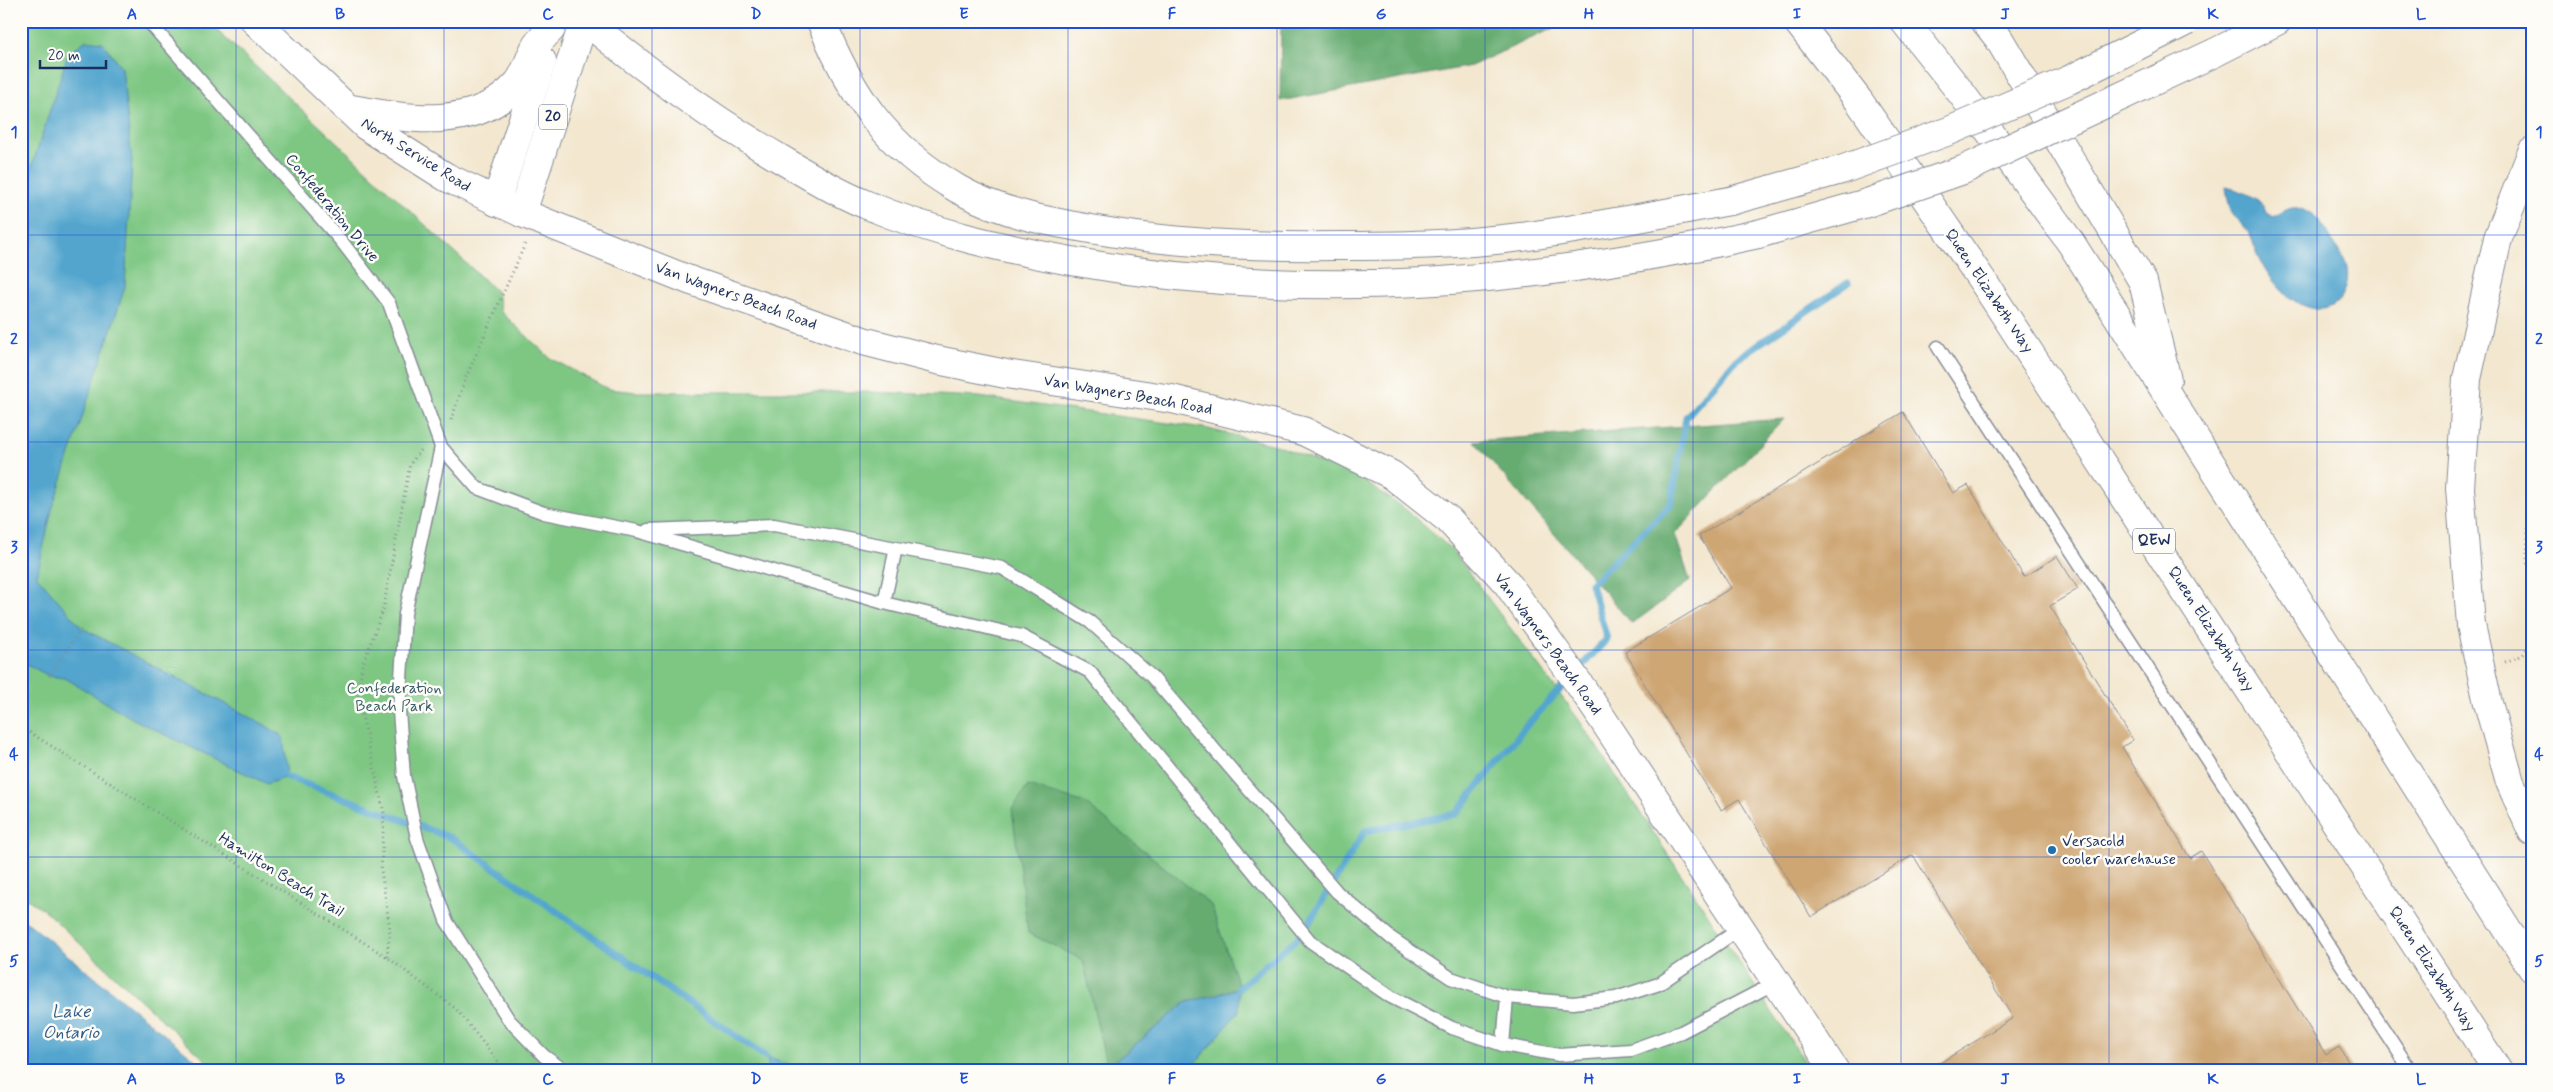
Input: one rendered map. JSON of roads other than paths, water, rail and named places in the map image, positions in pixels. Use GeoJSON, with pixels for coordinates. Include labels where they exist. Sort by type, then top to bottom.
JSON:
{"type":"FeatureCollection","features":[{"type":"Feature","properties":{"kind":"main road","name":"North Service Road"},"geometry":{"type":"LineString","coordinates":[[254,21],[366,126],[446,177],[522,213]]}},
{"type":"Feature","properties":{"kind":"main road"},"geometry":{"type":"LineString","coordinates":[[585,21],[649,73],[729,129],[816,179],[867,204],[948,233],[1036,255],[1132,272],[1246,283],[1382,285],[1476,280],[1664,255],[1758,234],[1867,203],[1963,170],[2214,53],[2278,21]]}},
{"type":"Feature","properties":{"kind":"main road","name":"20"},"geometry":{"type":"LineString","coordinates":[[522,213],[585,21]]}},
{"type":"Feature","properties":{"kind":"main road"},"geometry":{"type":"LineString","coordinates":[[821,21],[837,61],[858,98],[890,138],[928,169],[960,190],[1003,209],[1049,222],[1133,236],[1254,247],[1390,246],[1518,237],[1618,222],[1730,201],[1841,170],[1949,131],[2069,80],[2187,21]]}},
{"type":"Feature","properties":{"kind":"main road","name":"Queen Elizabeth Way"},"geometry":{"type":"LineString","coordinates":[[1797,21],[1859,101],[1984,283],[2498,1071]]}},
{"type":"Feature","properties":{"kind":"main road"},"geometry":{"type":"LineString","coordinates":[[1904,21],[1962,94],[2071,243],[2532,968]]}},
{"type":"Feature","properties":{"kind":"main road"},"geometry":{"type":"LineString","coordinates":[[1985,21],[1999,39],[2143,282],[2172,401]]}},
{"type":"Feature","properties":{"kind":"main road"},"geometry":{"type":"LineString","coordinates":[[346,108],[404,118],[448,118],[497,103],[518,82],[537,46],[552,25]]}},
{"type":"Feature","properties":{"kind":"main road","name":"20"},"geometry":{"type":"LineString","coordinates":[[496,202],[552,25]]}},
{"type":"Feature","properties":{"kind":"main road"},"geometry":{"type":"LineString","coordinates":[[2532,152],[2498,238],[2466,379],[2460,488],[2471,625],[2510,782],[2532,831]]}},
{"type":"Feature","properties":{"kind":"main road","name":"Van Wagners Beach Road"},"geometry":{"type":"LineString","coordinates":[[522,213],[689,280],[863,341],[938,360],[1006,374],[1172,399],[1303,430],[1392,475],[1449,520],[1507,583],[1584,691],[1835,1071]]}},
{"type":"Feature","properties":{"kind":"lane","name":"Confederation Drive"},"geometry":{"type":"LineString","coordinates":[[148,21],[342,242],[389,303],[441,447]]}},
{"type":"Feature","properties":{"kind":"lane"},"geometry":{"type":"LineString","coordinates":[[1938,347],[2411,1071]]}},
{"type":"Feature","properties":{"kind":"lane"},"geometry":{"type":"LineString","coordinates":[[441,447],[477,488],[544,513],[637,531],[884,603],[1021,636],[1090,672],[1310,941],[1390,997],[1452,1028],[1503,1044],[1560,1055],[1631,1050],[1681,1032],[1777,982]]}},
{"type":"Feature","properties":{"kind":"lane"},"geometry":{"type":"LineString","coordinates":[[441,447],[405,614],[399,711],[404,776],[417,838],[446,920],[509,1020],[544,1056],[565,1071]]}},
{"type":"Feature","properties":{"kind":"lane"},"geometry":{"type":"LineString","coordinates":[[637,531],[774,525],[1002,568],[1090,622],[1152,677],[1337,892],[1391,938],[1451,978],[1507,997],[1573,1003],[1616,998],[1659,984],[1741,928]]}},
{"type":"Feature","properties":{"kind":"lane"},"geometry":{"type":"LineString","coordinates":[[884,603],[896,548]]}},
{"type":"Feature","properties":{"kind":"lane"},"geometry":{"type":"LineString","coordinates":[[1503,1044],[1507,997]]}},
{"type":"Feature","properties":{"kind":"water"},"geometry":{"type":"Polygon","coordinates":[[[86,40],[102,42],[122,68],[132,161],[125,287],[52,509],[37,576],[82,628],[265,725],[283,737],[287,777],[267,784],[135,720],[65,678],[49,676],[21,661],[21,200],[68,54],[86,40]]]}},
{"type":"Feature","properties":{"kind":"water"},"geometry":{"type":"Polygon","coordinates":[[[2226,187],[2256,198],[2264,207],[2266,213],[2274,217],[2286,210],[2296,208],[2305,211],[2320,222],[2346,264],[2346,288],[2338,301],[2325,309],[2304,306],[2293,300],[2274,282],[2260,259],[2250,233],[2232,213],[2226,187]]]}},
{"type":"Feature","properties":{"kind":"water","name":"Lake Ontario"},"geometry":{"type":"Polygon","coordinates":[[[21,917],[198,1062],[207,1071],[21,1071],[21,917]]]}},
{"type":"Feature","properties":{"kind":"water"},"geometry":{"type":"Polygon","coordinates":[[[1239,988],[1239,1011],[1189,1071],[1107,1071],[1107,1068],[1185,1003],[1239,988]]]}},
{"type":"Feature","properties":{"kind":"water"},"geometry":{"type":"Polygon","coordinates":[[[766,1057],[805,1071],[770,1071],[766,1057]]]}},
{"type":"Feature","properties":{"kind":"waterway"},"geometry":{"type":"LineString","coordinates":[[1577,671],[1607,639],[1591,584],[1671,504],[1686,417],[1737,359],[1848,283]]}},
{"type":"Feature","properties":{"kind":"waterway"},"geometry":{"type":"LineString","coordinates":[[1239,988],[1302,934],[1365,831],[1456,814],[1527,725],[1570,679]]}},
{"type":"Feature","properties":{"kind":"waterway"},"geometry":{"type":"LineString","coordinates":[[287,777],[451,838],[766,1057]]}},
{"type":"Feature","properties":{"kind":"place","name":"Versacold cooler warehause"},"geometry":{"type":"Point","coordinates":[2052,850]}},
{"type":"Feature","properties":{"kind":"park label","name":"Confederation Beach Park"},"geometry":{"type":"Point","coordinates":[394,697]}}]}
